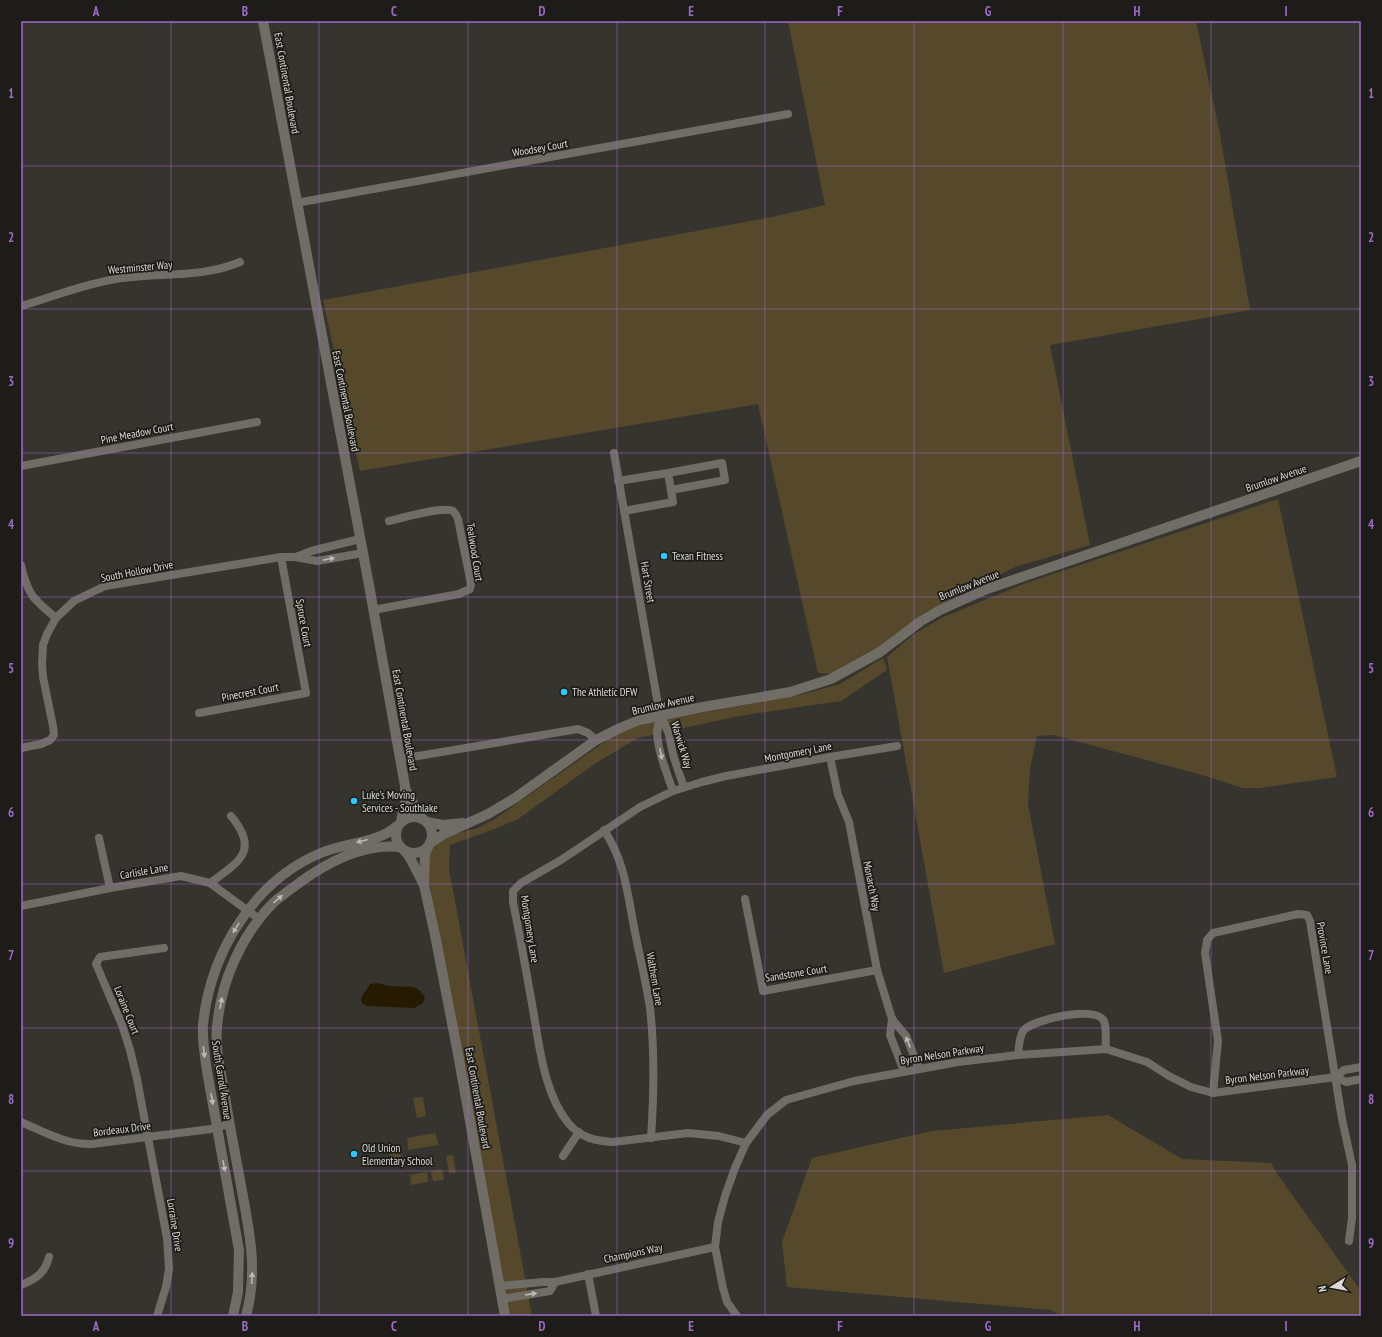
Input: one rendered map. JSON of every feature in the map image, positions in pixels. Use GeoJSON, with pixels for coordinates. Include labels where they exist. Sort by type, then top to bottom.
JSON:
{"type":"FeatureCollection","features":[{"type":"Feature","properties":{"kind":"main road","name":"East Continental Boulevard"},"geometry":{"type":"LineString","coordinates":[[263,21],[363,553],[405,786],[405,803],[399,824]]}},
{"type":"Feature","properties":{"kind":"main road","name":"Brumlow Avenue"},"geometry":{"type":"LineString","coordinates":[[429,845],[438,838],[488,814],[515,798],[596,740],[639,720],[790,692],[831,679],[880,652],[921,621],[968,597],[1361,461]]}},
{"type":"Feature","properties":{"kind":"main road","name":"East Continental Boulevard"},"geometry":{"type":"LineString","coordinates":[[405,786],[416,809],[425,820]]}},
{"type":"Feature","properties":{"kind":"main road"},"geometry":{"type":"LineString","coordinates":[[411,816],[425,820],[432,832],[429,845],[422,851],[416,853],[410,853],[402,849],[396,837],[399,824],[411,816]]}},
{"type":"Feature","properties":{"kind":"main road","name":"Brumlow Avenue"},"geometry":{"type":"LineString","coordinates":[[425,820],[442,825],[469,822]]}},
{"type":"Feature","properties":{"kind":"main road","name":"South Carroll Avenue"},"geometry":{"type":"LineString","coordinates":[[233,1316],[238,1292],[239,1250],[206,1071],[203,1044],[203,1026],[210,988],[215,971],[228,941],[237,925],[264,892],[277,881],[305,860],[322,852],[384,835],[399,824]]}},
{"type":"Feature","properties":{"kind":"main road","name":"East Continental Boulevard"},"geometry":{"type":"LineString","coordinates":[[429,845],[425,854],[424,885],[458,1054],[505,1316]]}},
{"type":"Feature","properties":{"kind":"main road","name":"South Carroll Avenue"},"geometry":{"type":"LineString","coordinates":[[246,1316],[251,1293],[252,1249],[229,1124],[217,1044],[217,1027],[223,992],[228,975],[243,943],[259,919],[274,902],[285,893],[327,865],[344,857],[383,846],[402,849]]}},
{"type":"Feature","properties":{"kind":"main road","name":"East Continental Boulevard"},"geometry":{"type":"LineString","coordinates":[[402,849],[410,858],[424,885]]}},
{"type":"Feature","properties":{"kind":"street","name":"Woodsey Court"},"geometry":{"type":"LineString","coordinates":[[296,203],[788,114]]}},
{"type":"Feature","properties":{"kind":"street","name":"Westminster Way"},"geometry":{"type":"LineString","coordinates":[[21,306],[116,279],[138,276],[190,274],[226,268],[240,262]]}},
{"type":"Feature","properties":{"kind":"street","name":"Pine Meadow Court"},"geometry":{"type":"LineString","coordinates":[[21,466],[257,422]]}},
{"type":"Feature","properties":{"kind":"street","name":"Hart Street"},"geometry":{"type":"LineString","coordinates":[[614,453],[660,716]]}},
{"type":"Feature","properties":{"kind":"street"},"geometry":{"type":"LineString","coordinates":[[618,481],[722,463],[725,480],[671,490]]}},
{"type":"Feature","properties":{"kind":"street"},"geometry":{"type":"LineString","coordinates":[[624,511],[673,502],[668,473]]}},
{"type":"Feature","properties":{"kind":"street","name":"Tealwood Court"},"geometry":{"type":"LineString","coordinates":[[373,610],[459,594],[470,589],[458,519],[454,512],[442,509],[389,521]]}},
{"type":"Feature","properties":{"kind":"street","name":"South Hollow Drive"},"geometry":{"type":"LineString","coordinates":[[295,557],[311,551],[360,539]]}},
{"type":"Feature","properties":{"kind":"street","name":"South Hollow Drive"},"geometry":{"type":"LineString","coordinates":[[21,748],[41,744],[50,740],[54,735],[43,677],[42,654],[47,634],[56,618],[74,601],[105,586],[280,557],[295,557],[317,561],[363,553]]}},
{"type":"Feature","properties":{"kind":"street","name":"Spruce Court"},"geometry":{"type":"LineString","coordinates":[[280,557],[306,693]]}},
{"type":"Feature","properties":{"kind":"street"},"geometry":{"type":"LineString","coordinates":[[21,565],[27,588],[32,597],[56,618]]}},
{"type":"Feature","properties":{"kind":"street","name":"Pinecrest Court"},"geometry":{"type":"LineString","coordinates":[[198,713],[306,693]]}},
{"type":"Feature","properties":{"kind":"street","name":"Warwick Way"},"geometry":{"type":"LineString","coordinates":[[660,716],[669,732],[673,752],[684,787]]}},
{"type":"Feature","properties":{"kind":"street","name":"Warwick Way"},"geometry":{"type":"LineString","coordinates":[[660,716],[657,733],[658,740],[673,792]]}},
{"type":"Feature","properties":{"kind":"street"},"geometry":{"type":"LineString","coordinates":[[400,759],[578,729],[588,732],[596,740]]}},
{"type":"Feature","properties":{"kind":"street","name":"Montgomery Lane"},"geometry":{"type":"LineString","coordinates":[[746,1143],[719,1136],[688,1133],[613,1142],[595,1140],[579,1132],[570,1125],[554,1101],[548,1086],[538,1042],[513,891],[516,886],[561,860],[640,807],[684,787],[726,776],[897,746]]}},
{"type":"Feature","properties":{"kind":"street","name":"Monarch Way"},"geometry":{"type":"LineString","coordinates":[[830,757],[838,795],[848,822],[877,970],[892,1019],[906,1036],[919,1068]]}},
{"type":"Feature","properties":{"kind":"street"},"geometry":{"type":"LineString","coordinates":[[210,883],[232,867],[241,858],[245,848],[244,836],[239,825],[232,816]]}},
{"type":"Feature","properties":{"kind":"street","name":"Walthem Lane"},"geometry":{"type":"LineString","coordinates":[[604,830],[614,845],[622,867],[650,1007],[654,1095],[651,1138]]}},
{"type":"Feature","properties":{"kind":"street"},"geometry":{"type":"LineString","coordinates":[[99,838],[110,888]]}},
{"type":"Feature","properties":{"kind":"street","name":"Carlisle Lane"},"geometry":{"type":"LineString","coordinates":[[21,906],[110,888],[181,876],[210,883],[259,919]]}},
{"type":"Feature","properties":{"kind":"street","name":"Sandstone Court"},"geometry":{"type":"LineString","coordinates":[[745,899],[763,991],[877,970]]}},
{"type":"Feature","properties":{"kind":"street","name":"Province Lane"},"geometry":{"type":"LineString","coordinates":[[1213,1093],[1218,1041],[1205,953],[1207,940],[1213,933],[1298,914],[1307,915],[1310,921],[1342,1119],[1352,1165],[1352,1218],[1349,1241]]}},
{"type":"Feature","properties":{"kind":"street","name":"Loraine Court"},"geometry":{"type":"LineString","coordinates":[[147,1137],[137,1079],[130,1050],[122,1025],[96,964],[100,957],[164,948]]}},
{"type":"Feature","properties":{"kind":"street"},"geometry":{"type":"LineString","coordinates":[[1018,1055],[1019,1042],[1023,1031],[1030,1024],[1067,1014],[1090,1013],[1098,1015],[1104,1020],[1106,1049]]}},
{"type":"Feature","properties":{"kind":"street","name":"Monarch Way"},"geometry":{"type":"LineString","coordinates":[[892,1019],[890,1035],[904,1072]]}},
{"type":"Feature","properties":{"kind":"street","name":"Byron Nelson Parkway"},"geometry":{"type":"LineString","coordinates":[[737,1316],[727,1302],[723,1288],[715,1247],[718,1222],[725,1196],[746,1143],[767,1115],[786,1100],[854,1081],[919,1068],[1018,1055],[1106,1049],[1147,1062],[1186,1085],[1213,1093],[1336,1077],[1344,1070],[1361,1067]]}},
{"type":"Feature","properties":{"kind":"street","name":"Byron Nelson Parkway"},"geometry":{"type":"LineString","coordinates":[[1336,1077],[1346,1082],[1361,1079]]}},
{"type":"Feature","properties":{"kind":"street","name":"Bordeaux Drive"},"geometry":{"type":"LineString","coordinates":[[21,1122],[54,1136],[81,1145],[147,1137],[229,1124]]}},
{"type":"Feature","properties":{"kind":"street"},"geometry":{"type":"LineString","coordinates":[[563,1156],[579,1132]]}},
{"type":"Feature","properties":{"kind":"street","name":"Lorraine Drive"},"geometry":{"type":"LineString","coordinates":[[147,1137],[169,1254],[169,1269],[166,1287],[157,1316]]}},
{"type":"Feature","properties":{"kind":"street","name":"Champions Way"},"geometry":{"type":"LineString","coordinates":[[500,1286],[555,1282],[715,1247]]}},
{"type":"Feature","properties":{"kind":"street"},"geometry":{"type":"LineString","coordinates":[[21,1285],[38,1277],[44,1271],[49,1257]]}},
{"type":"Feature","properties":{"kind":"street"},"geometry":{"type":"LineString","coordinates":[[588,1274],[596,1316]]}},
{"type":"Feature","properties":{"kind":"street","name":"Champions Way"},"geometry":{"type":"LineString","coordinates":[[502,1299],[550,1291],[555,1282]]}},
{"type":"Feature","properties":{"kind":"shaded area"},"geometry":{"type":"Polygon","coordinates":[[[788,21],[1196,21],[1220,134],[1250,310],[1050,345],[1090,545],[1015,567],[922,614],[863,659],[830,674],[818,673],[758,404],[360,471],[323,300],[772,217],[825,205],[788,21]]]}},
{"type":"Feature","properties":{"kind":"shaded area"},"geometry":{"type":"Polygon","coordinates":[[[1278,499],[1337,777],[1259,788],[1243,788],[1202,775],[1053,735],[1037,736],[1030,769],[1028,804],[1055,944],[944,973],[887,657],[914,634],[941,618],[1026,583],[1278,499]]]}},
{"type":"Feature","properties":{"kind":"shaded area"},"geometry":{"type":"Polygon","coordinates":[[[883,658],[887,670],[841,701],[739,716],[638,738],[596,763],[518,819],[450,845],[449,869],[532,1316],[510,1316],[427,872],[428,856],[433,845],[446,836],[478,828],[495,819],[613,736],[639,724],[800,695],[840,684],[883,658]]]}},
{"type":"Feature","properties":{"kind":"shaded area"},"geometry":{"type":"Polygon","coordinates":[[[377,983],[391,986],[415,987],[422,992],[425,997],[423,1003],[414,1008],[367,1006],[362,1003],[361,998],[370,984],[377,983]]]}},
{"type":"Feature","properties":{"kind":"shaded area"},"geometry":{"type":"Polygon","coordinates":[[[423,1097],[426,1116],[417,1118],[413,1098],[423,1097]]]}},
{"type":"Feature","properties":{"kind":"shaded area"},"geometry":{"type":"Polygon","coordinates":[[[1108,1115],[1182,1159],[1271,1163],[1361,1291],[1361,1316],[1061,1316],[1051,1310],[787,1287],[782,1242],[812,1158],[932,1131],[1108,1115]]]}},
{"type":"Feature","properties":{"kind":"shaded area"},"geometry":{"type":"Polygon","coordinates":[[[435,1133],[439,1145],[408,1150],[407,1138],[435,1133]]]}},
{"type":"Feature","properties":{"kind":"shaded area"},"geometry":{"type":"Polygon","coordinates":[[[400,1152],[402,1162],[392,1164],[390,1154],[400,1152]]]}},
{"type":"Feature","properties":{"kind":"shaded area"},"geometry":{"type":"Polygon","coordinates":[[[453,1155],[456,1173],[449,1173],[446,1156],[453,1155]]]}},
{"type":"Feature","properties":{"kind":"shaded area"},"geometry":{"type":"Polygon","coordinates":[[[442,1169],[444,1180],[433,1181],[431,1171],[442,1169]]]}},
{"type":"Feature","properties":{"kind":"shaded area"},"geometry":{"type":"Polygon","coordinates":[[[427,1172],[428,1182],[411,1185],[410,1175],[427,1172]]]}},
{"type":"Feature","properties":{"kind":"place","name":"Texan Fitness"},"geometry":{"type":"Point","coordinates":[664,556]}},
{"type":"Feature","properties":{"kind":"place","name":"The Athletic DFW"},"geometry":{"type":"Point","coordinates":[564,692]}},
{"type":"Feature","properties":{"kind":"place","name":"Luke’s Moving Services - Southlake"},"geometry":{"type":"Point","coordinates":[354,801]}},
{"type":"Feature","properties":{"kind":"place","name":"Old Union Elementary School"},"geometry":{"type":"Point","coordinates":[354,1154]}}]}
